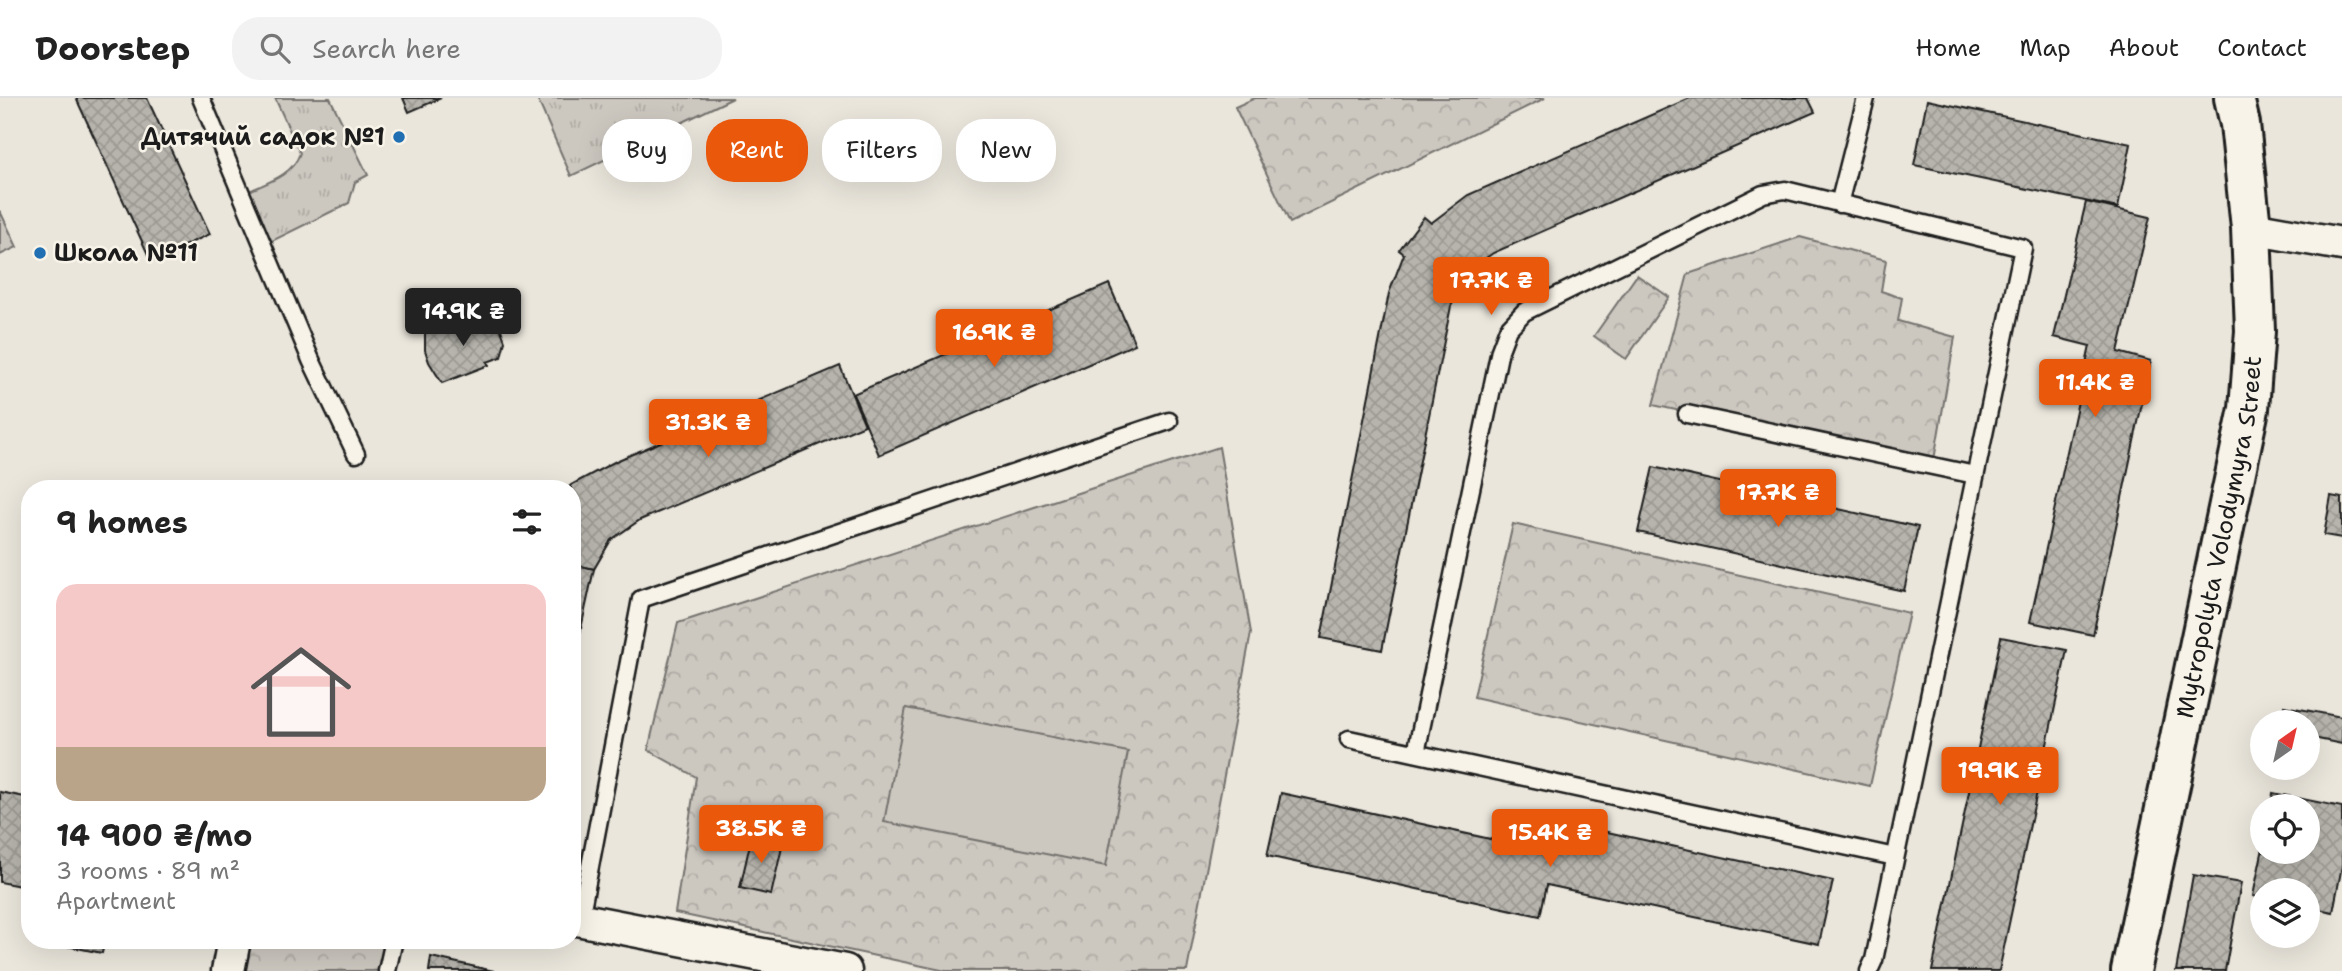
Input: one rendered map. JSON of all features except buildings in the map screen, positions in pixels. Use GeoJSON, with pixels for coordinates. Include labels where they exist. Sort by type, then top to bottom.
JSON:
{"type":"FeatureCollection","features":[{"type":"Feature","properties":{"kind":"main road","name":"Mytropolyta Volodymyra Street"},"geometry":{"type":"LineString","coordinates":[[2131,971],[2249,409],[2255,331],[2251,228],[2240,124],[2234,98]]}},
{"type":"Feature","properties":{"kind":"street"},"geometry":{"type":"LineString","coordinates":[[2251,228],[2342,244]]}},
{"type":"Feature","properties":{"kind":"street"},"geometry":{"type":"LineString","coordinates":[[581,919],[845,971]]}},
{"type":"Feature","properties":{"kind":"street"},"geometry":{"type":"LineString","coordinates":[[228,971],[232,949]]}},
{"type":"Feature","properties":{"kind":"lane"},"geometry":{"type":"LineString","coordinates":[[201,98],[311,360],[356,454]]}},
{"type":"Feature","properties":{"kind":"lane"},"geometry":{"type":"LineString","coordinates":[[1839,204],[1866,98]]}},
{"type":"Feature","properties":{"kind":"lane"},"geometry":{"type":"LineString","coordinates":[[1416,753],[1500,350],[1508,329],[1524,312],[1763,194],[1785,190],[2023,248],[1874,960],[1869,971]]}},
{"type":"Feature","properties":{"kind":"lane"},"geometry":{"type":"LineString","coordinates":[[1687,414],[1975,475]]}},
{"type":"Feature","properties":{"kind":"lane"},"geometry":{"type":"LineString","coordinates":[[581,893],[640,599],[1169,421]]}},
{"type":"Feature","properties":{"kind":"lane"},"geometry":{"type":"LineString","coordinates":[[1349,738],[1895,857]]}},
{"type":"Feature","properties":{"kind":"lane"},"geometry":{"type":"LineString","coordinates":[[387,971],[392,949]]}},
{"type":"Feature","properties":{"kind":"green space"},"geometry":{"type":"Polygon","coordinates":[[[275,98],[330,98],[368,175],[355,182],[349,203],[268,243],[247,192],[285,173],[300,153],[275,98]]]}},
{"type":"Feature","properties":{"kind":"green space"},"geometry":{"type":"Polygon","coordinates":[[[537,98],[733,98],[689,119],[602,119],[602,161],[571,176],[537,98]]]}},
{"type":"Feature","properties":{"kind":"green space"},"geometry":{"type":"Polygon","coordinates":[[[1255,98],[1545,98],[1290,223],[1235,107],[1255,98]]]}},
{"type":"Feature","properties":{"kind":"green space"},"geometry":{"type":"Polygon","coordinates":[[[0,211],[17,247],[0,255],[0,211]]]}},
{"type":"Feature","properties":{"kind":"green space"},"geometry":{"type":"Polygon","coordinates":[[[1800,237],[1886,260],[1881,291],[1902,298],[1898,321],[1955,337],[1933,466],[1653,405],[1688,274],[1800,237]]]}},
{"type":"Feature","properties":{"kind":"green space"},"geometry":{"type":"Polygon","coordinates":[[[1637,275],[1669,297],[1626,359],[1594,336],[1637,275]]]}},
{"type":"Feature","properties":{"kind":"green space"},"geometry":{"type":"Polygon","coordinates":[[[1219,447],[1251,633],[1187,971],[946,971],[675,913],[696,777],[648,750],[678,623],[1219,447]]]}},
{"type":"Feature","properties":{"kind":"green space"},"geometry":{"type":"Polygon","coordinates":[[[1513,524],[1909,613],[1870,786],[1474,697],[1513,524]]]}},
{"type":"Feature","properties":{"kind":"green space"},"geometry":{"type":"Polygon","coordinates":[[[906,708],[1128,752],[1106,866],[884,822],[906,708]]]}},
{"type":"Feature","properties":{"kind":"green space"},"geometry":{"type":"Polygon","coordinates":[[[232,949],[392,949],[387,971],[228,971],[232,949]]]}},
{"type":"Feature","properties":{"kind":"place","name":"Дитячий садок №1"},"geometry":{"type":"Point","coordinates":[399,137]}},
{"type":"Feature","properties":{"kind":"place","name":"Школа №11"},"geometry":{"type":"Point","coordinates":[40,253]}}]}
